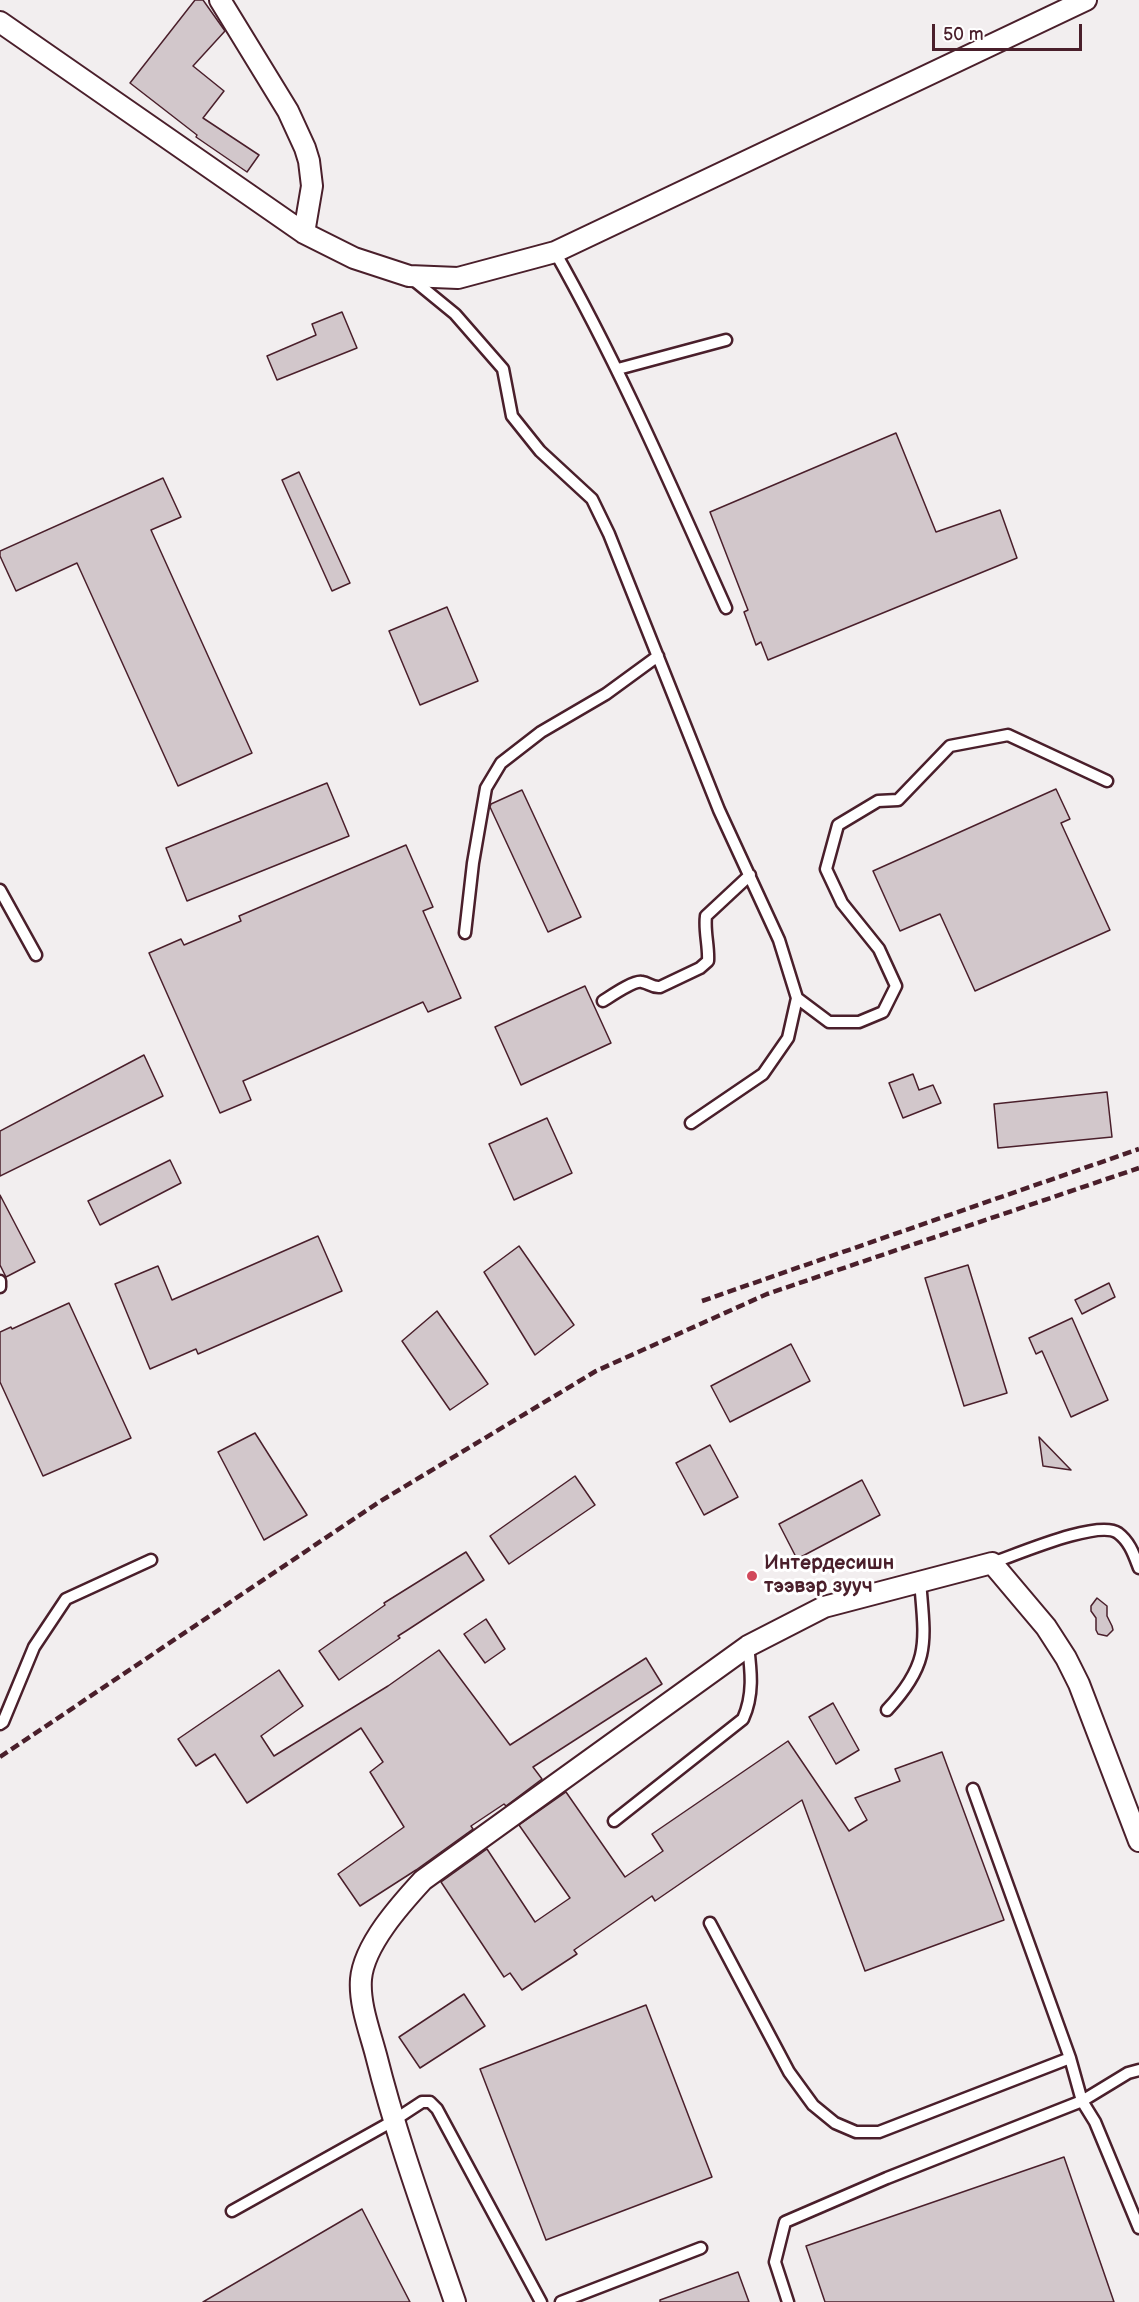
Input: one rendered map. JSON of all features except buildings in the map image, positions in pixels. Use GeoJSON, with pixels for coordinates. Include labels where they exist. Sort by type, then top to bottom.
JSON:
{"type":"FeatureCollection","features":[{"type":"Feature","properties":{"kind":"street"},"geometry":{"type":"LineString","coordinates":[[220,0],[288,111],[305,148],[312,186],[304,233]]}},
{"type":"Feature","properties":{"kind":"street"},"geometry":{"type":"LineString","coordinates":[[0,22],[304,233],[354,258],[409,276],[459,278],[555,252],[1086,0]]}},
{"type":"Feature","properties":{"kind":"street"},"geometry":{"type":"LineString","coordinates":[[454,2302],[393,2121],[364,2011],[361,1979],[370,1950],[399,1906],[423,1880],[748,1646],[824,1607],[992,1563],[1046,1628],[1066,1658],[1079,1684],[1139,1841]]}},
{"type":"Feature","properties":{"kind":"lane"},"geometry":{"type":"LineString","coordinates":[[555,252],[618,369],[726,608]]}},
{"type":"Feature","properties":{"kind":"lane"},"geometry":{"type":"LineString","coordinates":[[409,276],[455,314],[503,369],[512,416],[540,451],[592,499],[609,534],[719,810],[779,940],[797,998],[788,1038],[763,1074],[692,1123]]}},
{"type":"Feature","properties":{"kind":"lane"},"geometry":{"type":"LineString","coordinates":[[618,369],[726,340]]}},
{"type":"Feature","properties":{"kind":"lane"},"geometry":{"type":"LineString","coordinates":[[465,933],[472,863],[486,788],[501,763],[541,732],[606,694],[658,656]]}},
{"type":"Feature","properties":{"kind":"lane"},"geometry":{"type":"LineString","coordinates":[[797,998],[829,1022],[859,1022],[883,1012],[896,986],[879,949],[842,903],[826,869],[838,825],[878,801],[898,800],[951,746],[1008,735],[1107,781]]}},
{"type":"Feature","properties":{"kind":"lane"},"geometry":{"type":"LineString","coordinates":[[603,1001],[635,982],[660,987],[700,968],[708,961],[706,916],[750,875]]}},
{"type":"Feature","properties":{"kind":"lane"},"geometry":{"type":"LineString","coordinates":[[0,890],[36,955]]}},
{"type":"Feature","properties":{"kind":"lane"},"geometry":{"type":"LineString","coordinates":[[0,1281],[0,1287]]}},
{"type":"Feature","properties":{"kind":"lane"},"geometry":{"type":"LineString","coordinates":[[992,1563],[1073,1534],[1099,1528],[1116,1531],[1130,1546],[1139,1568]]}},
{"type":"Feature","properties":{"kind":"lane"},"geometry":{"type":"LineString","coordinates":[[1,1719],[34,1647],[66,1599],[151,1560]]}},
{"type":"Feature","properties":{"kind":"lane"},"geometry":{"type":"LineString","coordinates":[[886,1710],[906,1690],[921,1662],[924,1630],[920,1581]]}},
{"type":"Feature","properties":{"kind":"lane"},"geometry":{"type":"LineString","coordinates":[[614,1821],[743,1719],[750,1704],[752,1684],[748,1646]]}},
{"type":"Feature","properties":{"kind":"lane"},"geometry":{"type":"LineString","coordinates":[[973,1789],[1070,2058],[1083,2101],[1095,2122],[1139,2228]]}},
{"type":"Feature","properties":{"kind":"lane"},"geometry":{"type":"LineString","coordinates":[[710,1923],[789,2073],[813,2105],[835,2123],[856,2132],[879,2132],[1070,2058]]}},
{"type":"Feature","properties":{"kind":"lane"},"geometry":{"type":"LineString","coordinates":[[788,2302],[775,2262],[785,2222],[887,2178],[1083,2101],[1128,2073],[1139,2070]]}},
{"type":"Feature","properties":{"kind":"lane"},"geometry":{"type":"LineString","coordinates":[[232,2211],[393,2121],[422,2102],[430,2102],[437,2109],[541,2302]]}},
{"type":"Feature","properties":{"kind":"lane"},"geometry":{"type":"LineString","coordinates":[[561,2302],[701,2248]]}},
{"type":"Feature","properties":{"kind":"shaded area"},"geometry":{"type":"Polygon","coordinates":[[[0,0],[1139,0],[1139,2302],[0,2302],[0,0]]]}},
{"type":"Feature","properties":{"kind":"railway"},"geometry":{"type":"LineString","coordinates":[[702,1301],[1139,1149]]}},
{"type":"Feature","properties":{"kind":"railway"},"geometry":{"type":"LineString","coordinates":[[0,1757],[379,1502],[596,1371],[767,1294],[1139,1168]]}},
{"type":"Feature","properties":{"kind":"place","name":"Интердесишн тээвэр зууч"},"geometry":{"type":"Point","coordinates":[752,1576]}}]}
